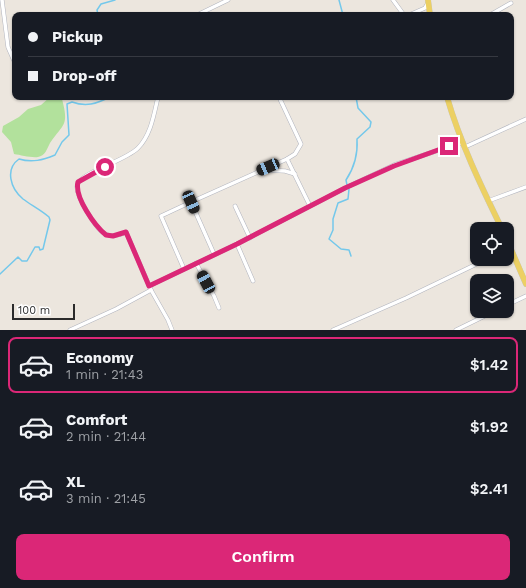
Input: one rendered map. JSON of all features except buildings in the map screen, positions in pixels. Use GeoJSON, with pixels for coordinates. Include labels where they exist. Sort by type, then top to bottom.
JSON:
{"type":"FeatureCollection","features":[{"type":"Feature","properties":{"kind":"main road"},"geometry":{"type":"LineString","coordinates":[[428,1],[430,12]]}},
{"type":"Feature","properties":{"kind":"main road"},"geometry":{"type":"LineString","coordinates":[[448,100],[464,145],[498,222]]}},
{"type":"Feature","properties":{"kind":"main road"},"geometry":{"type":"LineString","coordinates":[[514,260],[526,284]]}},
{"type":"Feature","properties":{"kind":"street"},"geometry":{"type":"LineString","coordinates":[[2,0],[8,47],[12,56]]}},
{"type":"Feature","properties":{"kind":"street"},"geometry":{"type":"LineString","coordinates":[[203,12],[228,0]]}},
{"type":"Feature","properties":{"kind":"street"},"geometry":{"type":"LineString","coordinates":[[393,0],[402,12]]}},
{"type":"Feature","properties":{"kind":"street"},"geometry":{"type":"LineString","coordinates":[[416,12],[425,8],[428,1]]}},
{"type":"Feature","properties":{"kind":"street"},"geometry":{"type":"LineString","coordinates":[[496,12],[512,3]]}},
{"type":"Feature","properties":{"kind":"street"},"geometry":{"type":"LineString","coordinates":[[157,100],[146,136],[137,149],[92,173],[78,182],[77,187],[84,206],[99,229],[106,235],[113,236],[126,232],[150,288],[172,330]]}},
{"type":"Feature","properties":{"kind":"street"},"geometry":{"type":"LineString","coordinates":[[184,269],[161,216],[259,170],[288,159],[295,154],[301,144],[280,100]]}},
{"type":"Feature","properties":{"kind":"street"},"geometry":{"type":"LineString","coordinates":[[70,330],[116,309],[184,269],[250,238],[310,206],[394,166],[464,145],[526,118]]}},
{"type":"Feature","properties":{"kind":"street"},"geometry":{"type":"LineString","coordinates":[[288,159],[310,206]]}},
{"type":"Feature","properties":{"kind":"street"},"geometry":{"type":"LineString","coordinates":[[259,170],[276,170],[295,174]]}},
{"type":"Feature","properties":{"kind":"street"},"geometry":{"type":"LineString","coordinates":[[488,201],[526,187]]}},
{"type":"Feature","properties":{"kind":"street"},"geometry":{"type":"LineString","coordinates":[[191,202],[214,254]]}},
{"type":"Feature","properties":{"kind":"street"},"geometry":{"type":"LineString","coordinates":[[235,206],[250,238]]}},
{"type":"Feature","properties":{"kind":"street"},"geometry":{"type":"LineString","coordinates":[[237,244],[252,281]]}},
{"type":"Feature","properties":{"kind":"street"},"geometry":{"type":"LineString","coordinates":[[196,264],[219,308]]}},
{"type":"Feature","properties":{"kind":"street"},"geometry":{"type":"LineString","coordinates":[[333,330],[473,266]]}},
{"type":"Feature","properties":{"kind":"street"},"geometry":{"type":"LineString","coordinates":[[514,302],[526,296]]}},
{"type":"Feature","properties":{"kind":"street"},"geometry":{"type":"LineString","coordinates":[[456,330],[481,318]]}},
{"type":"Feature","properties":{"kind":"green space"},"geometry":{"type":"Polygon","coordinates":[[[47,100],[62,100],[65,114],[64,124],[50,143],[46,152],[42,155],[32,157],[14,154],[11,142],[2,132],[3,126],[19,117],[28,109],[41,105],[47,100]]]}},
{"type":"Feature","properties":{"kind":"waterway"},"geometry":{"type":"LineString","coordinates":[[97,12],[101,4],[115,0]]}},
{"type":"Feature","properties":{"kind":"waterway"},"geometry":{"type":"LineString","coordinates":[[339,0],[342,12]]}},
{"type":"Feature","properties":{"kind":"waterway"},"geometry":{"type":"LineString","coordinates":[[0,274],[18,257],[22,261],[27,261],[35,247],[39,247],[40,250],[43,249],[50,220],[46,214],[23,199],[15,190],[11,179],[12,168],[19,159],[28,161],[55,155],[62,142],[69,135],[67,104],[72,102],[77,104],[91,104],[102,100]]}},
{"type":"Feature","properties":{"kind":"waterway"},"geometry":{"type":"LineString","coordinates":[[347,185],[346,180],[351,171],[356,155],[357,139],[370,127],[371,122],[358,108],[357,100]]}},
{"type":"Feature","properties":{"kind":"waterway"},"geometry":{"type":"LineString","coordinates":[[349,189],[348,199],[338,203],[333,219],[333,230],[329,239],[341,249],[349,250],[351,256]]}},
{"type":"Feature","properties":{"kind":"route"},"geometry":{"type":"LineString","coordinates":[[105,167],[78,182],[78,192],[84,206],[99,229],[106,235],[120,235],[126,232],[149,286],[237,244],[345,188],[394,166],[449,146]]}}]}
